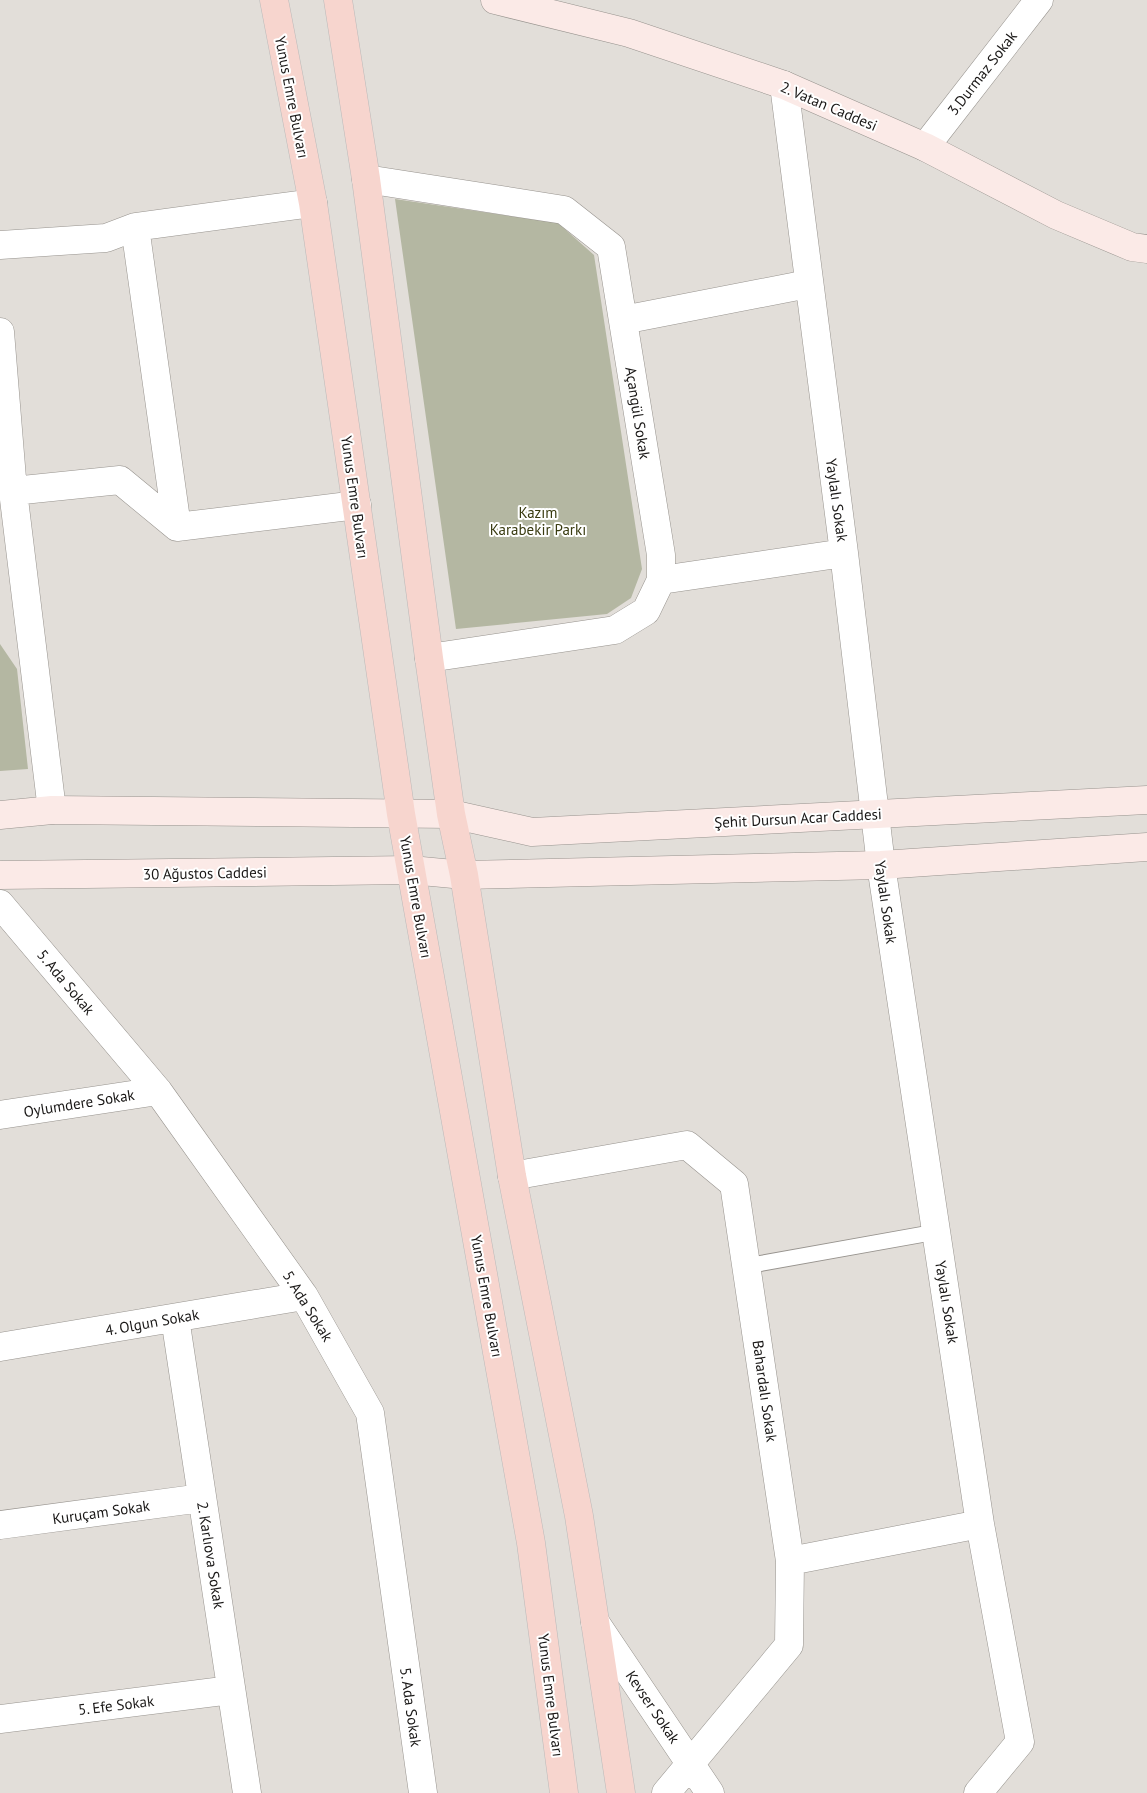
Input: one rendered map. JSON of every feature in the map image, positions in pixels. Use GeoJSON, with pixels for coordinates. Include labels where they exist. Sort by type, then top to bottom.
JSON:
{"type":"FeatureCollection","features":[{"type":"Feature","properties":{"kind":"main road","name":"Yunus Emre Bulvarı"},"geometry":{"type":"LineString","coordinates":[[274,0],[312,202],[401,814],[531,1543],[564,1793]]}},
{"type":"Feature","properties":{"kind":"main road"},"geometry":{"type":"LineString","coordinates":[[338,0],[366,179],[429,658],[452,814],[464,875],[512,1176],[579,1516],[621,1793]]}},
{"type":"Feature","properties":{"kind":"main road","name":"2. Vatan Caddesi"},"geometry":{"type":"LineString","coordinates":[[496,0],[629,33],[784,85],[925,147],[1056,215],[1132,246],[1147,249]]}},
{"type":"Feature","properties":{"kind":"main road","name":"Şehit Dursun Acar Caddesi"},"geometry":{"type":"LineString","coordinates":[[401,814],[452,814],[532,832],[1147,800]]}},
{"type":"Feature","properties":{"kind":"main road"},"geometry":{"type":"LineString","coordinates":[[0,815],[52,810],[401,814]]}},
{"type":"Feature","properties":{"kind":"main road"},"geometry":{"type":"LineString","coordinates":[[464,875],[881,865],[1147,846]]}},
{"type":"Feature","properties":{"kind":"main road","name":"30 Ağustos Caddesi"},"geometry":{"type":"LineString","coordinates":[[0,875],[411,870],[464,875]]}},
{"type":"Feature","properties":{"kind":"street","name":"3.Durmaz Sokak"},"geometry":{"type":"LineString","coordinates":[[925,147],[1039,0]]}},
{"type":"Feature","properties":{"kind":"street","name":"Yaylalı Sokak"},"geometry":{"type":"LineString","coordinates":[[784,85],[808,284],[844,552],[881,865],[980,1524],[1020,1742],[978,1793]]}},
{"type":"Feature","properties":{"kind":"street","name":"Açangül Sokak"},"geometry":{"type":"LineString","coordinates":[[366,179],[564,210],[611,247],[661,555],[661,580],[646,611],[615,630],[429,658]]}},
{"type":"Feature","properties":{"kind":"street"},"geometry":{"type":"LineString","coordinates":[[0,245],[106,238],[135,227],[312,202]]}},
{"type":"Feature","properties":{"kind":"street"},"geometry":{"type":"LineString","coordinates":[[135,227],[177,527]]}},
{"type":"Feature","properties":{"kind":"street"},"geometry":{"type":"LineString","coordinates":[[623,320],[808,284]]}},
{"type":"Feature","properties":{"kind":"street"},"geometry":{"type":"LineString","coordinates":[[0,332],[14,491],[52,810]]}},
{"type":"Feature","properties":{"kind":"street"},"geometry":{"type":"LineString","coordinates":[[14,491],[120,480],[177,527],[357,504]]}},
{"type":"Feature","properties":{"kind":"street"},"geometry":{"type":"LineString","coordinates":[[661,580],[844,552]]}},
{"type":"Feature","properties":{"kind":"street","name":"5. Ada Sokak"},"geometry":{"type":"LineString","coordinates":[[0,904],[158,1091],[304,1296],[370,1412],[423,1793]]}},
{"type":"Feature","properties":{"kind":"street","name":"Oylumdere Sokak"},"geometry":{"type":"LineString","coordinates":[[0,1115],[158,1091]]}},
{"type":"Feature","properties":{"kind":"street","name":"Bahardalı Sokak"},"geometry":{"type":"LineString","coordinates":[[512,1176],[687,1145],[734,1184],[790,1560],[789,1645],[666,1793]]}},
{"type":"Feature","properties":{"kind":"street","name":"4. Olgun Sokak"},"geometry":{"type":"LineString","coordinates":[[0,1347],[304,1296]]}},
{"type":"Feature","properties":{"kind":"street","name":"2. Karlıova Sokak"},"geometry":{"type":"LineString","coordinates":[[174,1318],[247,1793]]}},
{"type":"Feature","properties":{"kind":"street","name":"Kuruçam Sokak"},"geometry":{"type":"LineString","coordinates":[[0,1525],[202,1498]]}},
{"type":"Feature","properties":{"kind":"street"},"geometry":{"type":"LineString","coordinates":[[790,1560],[980,1524]]}},
{"type":"Feature","properties":{"kind":"street","name":"Kevser Sokak"},"geometry":{"type":"LineString","coordinates":[[596,1622],[710,1793]]}},
{"type":"Feature","properties":{"kind":"street","name":"5. Efe Sokak"},"geometry":{"type":"LineString","coordinates":[[0,1719],[231,1690]]}},
{"type":"Feature","properties":{"kind":"lane"},"geometry":{"type":"LineString","coordinates":[[746,1266],[936,1232]]}},
{"type":"Feature","properties":{"kind":"green space","name":"Kazım Karabekir Parkı"},"geometry":{"type":"Polygon","coordinates":[[[395,199],[558,223],[594,255],[642,569],[631,598],[607,614],[456,629],[395,199]]]}},
{"type":"Feature","properties":{"kind":"green space"},"geometry":{"type":"Polygon","coordinates":[[[0,644],[17,669],[28,769],[0,771],[0,644]]]}}]}
